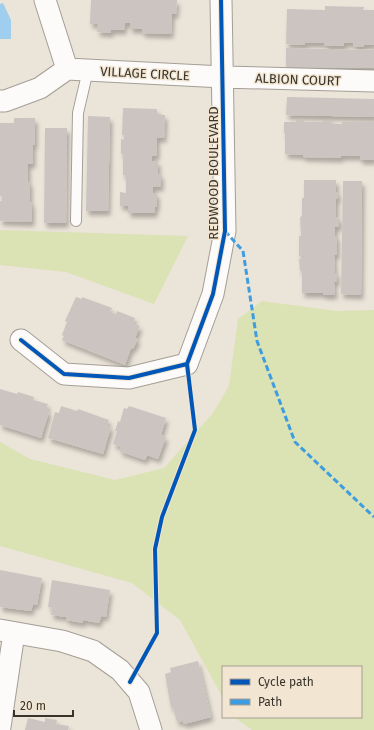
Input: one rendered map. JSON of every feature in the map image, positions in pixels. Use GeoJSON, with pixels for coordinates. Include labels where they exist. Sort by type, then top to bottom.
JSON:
{"type":"FeatureCollection","features":[{"type":"Feature","properties":{"kind":"street"},"geometry":{"type":"LineString","coordinates":[[0,101],[5,101],[40,88],[67,69],[46,0]]}},
{"type":"Feature","properties":{"kind":"street","name":"REDWOOD BOULEVARD"},"geometry":{"type":"LineString","coordinates":[[21,340],[64,374],[129,378],[187,364],[213,294],[225,231],[221,0]]}},
{"type":"Feature","properties":{"kind":"street","name":"VILLAGE CIRCLE"},"geometry":{"type":"LineString","coordinates":[[67,69],[223,77]]}},
{"type":"Feature","properties":{"kind":"street","name":"ALBION COURT"},"geometry":{"type":"LineString","coordinates":[[223,77],[374,81]]}},
{"type":"Feature","properties":{"kind":"street"},"geometry":{"type":"LineString","coordinates":[[0,727],[7,632],[62,641],[93,651],[120,670],[139,692],[151,730]]}},
{"type":"Feature","properties":{"kind":"lane"},"geometry":{"type":"LineString","coordinates":[[76,221],[78,113],[88,70]]}},
{"type":"Feature","properties":{"kind":"green space"},"geometry":{"type":"Polygon","coordinates":[[[0,230],[188,236],[154,304],[66,272],[0,265],[0,230]]]}},
{"type":"Feature","properties":{"kind":"green space"},"geometry":{"type":"Polygon","coordinates":[[[262,301],[336,311],[374,310],[374,730],[252,730],[235,718],[362,718],[362,666],[222,666],[222,696],[180,620],[132,583],[0,546],[0,442],[30,459],[115,480],[164,468],[213,413],[229,386],[238,319],[262,301]]]}},
{"type":"Feature","properties":{"kind":"water"},"geometry":{"type":"Polygon","coordinates":[[[3,3],[11,20],[11,39],[0,39],[0,4],[3,3]]]}},
{"type":"Feature","properties":{"kind":"building"},"geometry":{"type":"Polygon","coordinates":[[[91,0],[177,0],[176,14],[172,14],[171,34],[142,33],[142,29],[130,29],[130,23],[125,23],[124,30],[111,30],[111,33],[97,32],[98,24],[90,24],[91,0]]]}},
{"type":"Feature","properties":{"kind":"building"},"geometry":{"type":"Polygon","coordinates":[[[325,6],[364,7],[363,10],[374,10],[374,45],[353,47],[353,43],[344,43],[344,46],[324,46],[324,43],[305,43],[305,45],[286,44],[287,9],[325,10],[325,6]]]}},
{"type":"Feature","properties":{"kind":"building"},"geometry":{"type":"Polygon","coordinates":[[[286,48],[374,50],[374,68],[286,67],[286,48]]]}},
{"type":"Feature","properties":{"kind":"building"},"geometry":{"type":"Polygon","coordinates":[[[287,97],[374,99],[374,117],[286,115],[287,97]]]}},
{"type":"Feature","properties":{"kind":"building"},"geometry":{"type":"Polygon","coordinates":[[[123,108],[157,109],[157,114],[165,115],[164,138],[157,138],[157,156],[152,156],[152,161],[158,161],[158,174],[161,174],[161,187],[153,187],[153,193],[157,193],[157,207],[155,207],[155,213],[128,213],[128,206],[120,206],[120,192],[126,193],[126,175],[123,175],[123,154],[121,154],[121,139],[124,140],[124,135],[122,135],[123,108]]]}},
{"type":"Feature","properties":{"kind":"building"},"geometry":{"type":"Polygon","coordinates":[[[88,116],[110,117],[108,211],[86,211],[88,116]]]}},
{"type":"Feature","properties":{"kind":"building"},"geometry":{"type":"Polygon","coordinates":[[[14,118],[35,118],[33,164],[28,164],[30,202],[32,202],[32,222],[0,221],[0,201],[2,201],[2,196],[0,196],[0,123],[14,123],[14,118]]]}},
{"type":"Feature","properties":{"kind":"building"},"geometry":{"type":"Polygon","coordinates":[[[296,120],[305,120],[304,122],[323,122],[323,120],[332,120],[332,124],[342,124],[342,122],[374,122],[374,160],[360,160],[360,156],[341,156],[341,158],[303,157],[303,155],[285,154],[284,122],[296,122],[296,120]]]}},
{"type":"Feature","properties":{"kind":"building"},"geometry":{"type":"Polygon","coordinates":[[[45,128],[67,128],[66,223],[44,223],[45,128]]]}},
{"type":"Feature","properties":{"kind":"building"},"geometry":{"type":"Polygon","coordinates":[[[304,180],[336,180],[336,192],[338,192],[338,199],[336,199],[336,217],[339,218],[339,227],[335,227],[335,236],[337,236],[337,255],[334,255],[337,282],[334,282],[335,295],[323,295],[323,293],[302,293],[302,271],[300,271],[299,259],[303,258],[303,256],[299,256],[299,236],[301,236],[300,217],[302,216],[302,198],[304,198],[304,180]]]}},
{"type":"Feature","properties":{"kind":"building"},"geometry":{"type":"Polygon","coordinates":[[[343,181],[362,181],[361,295],[341,294],[343,181]]]}},
{"type":"Feature","properties":{"kind":"building"},"geometry":{"type":"Polygon","coordinates":[[[76,297],[82,299],[82,297],[112,308],[110,312],[116,314],[117,311],[135,318],[133,324],[140,326],[135,338],[138,339],[133,349],[131,348],[125,365],[62,340],[64,336],[62,335],[67,322],[65,321],[76,297]]]}},
{"type":"Feature","properties":{"kind":"building"},"geometry":{"type":"Polygon","coordinates":[[[0,389],[17,394],[18,392],[34,397],[33,400],[48,404],[46,410],[49,412],[41,438],[0,425],[0,389]]]}},
{"type":"Feature","properties":{"kind":"building"},"geometry":{"type":"Polygon","coordinates":[[[61,406],[77,411],[78,409],[109,420],[107,426],[111,427],[103,454],[48,438],[55,412],[59,413],[61,406]]]}},
{"type":"Feature","properties":{"kind":"building"},"geometry":{"type":"Polygon","coordinates":[[[129,406],[166,418],[161,435],[166,437],[158,459],[147,455],[145,460],[119,451],[121,447],[113,444],[118,421],[120,422],[124,408],[127,409],[129,406]]]}},
{"type":"Feature","properties":{"kind":"building"},"geometry":{"type":"Polygon","coordinates":[[[0,570],[42,578],[37,605],[33,604],[31,611],[0,607],[0,570]]]}},
{"type":"Feature","properties":{"kind":"building"},"geometry":{"type":"Polygon","coordinates":[[[52,580],[110,590],[106,617],[101,616],[99,623],[83,620],[83,623],[66,620],[66,617],[51,615],[52,607],[48,607],[52,580]]]}},
{"type":"Feature","properties":{"kind":"building"},"geometry":{"type":"Polygon","coordinates":[[[198,661],[211,717],[184,724],[183,721],[177,722],[173,707],[171,708],[165,674],[171,672],[170,668],[198,661]]]}},
{"type":"Feature","properties":{"kind":"building"},"geometry":{"type":"Polygon","coordinates":[[[28,718],[45,722],[45,718],[57,720],[56,724],[69,726],[68,730],[25,730],[28,718]]]}},
{"type":"Feature","properties":{"kind":"marked path"},"geometry":{"type":"LineString","coordinates":[[225,231],[243,251],[257,341],[295,442],[374,517]]}},
{"type":"Feature","properties":{"kind":"cycle path"},"geometry":{"type":"LineString","coordinates":[[130,682],[157,633],[155,549],[162,517],[195,430],[187,364],[213,294],[225,231],[221,0]]}},
{"type":"Feature","properties":{"kind":"cycle path"},"geometry":{"type":"LineString","coordinates":[[21,340],[64,374],[129,378],[187,364]]}}]}
